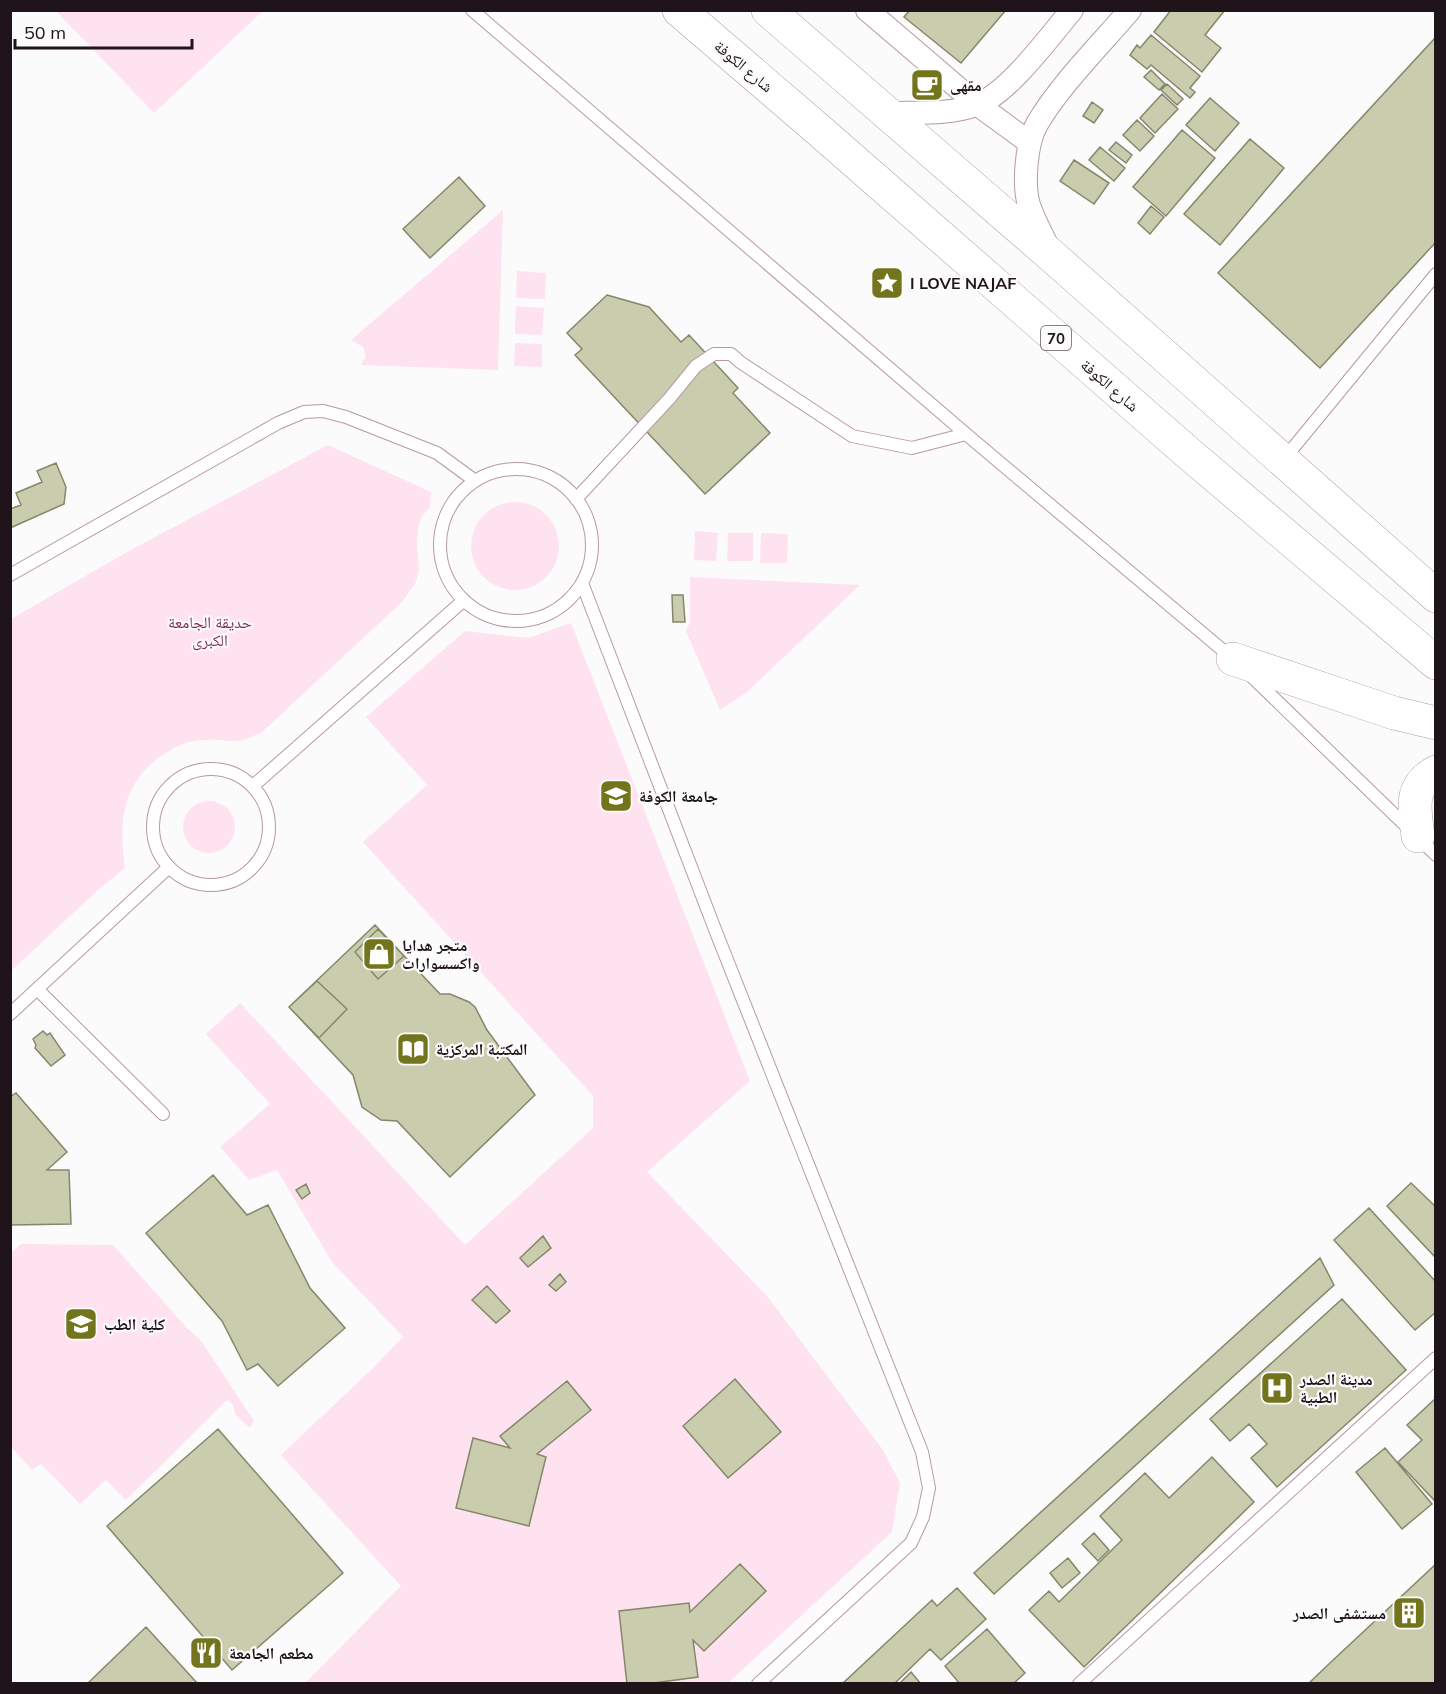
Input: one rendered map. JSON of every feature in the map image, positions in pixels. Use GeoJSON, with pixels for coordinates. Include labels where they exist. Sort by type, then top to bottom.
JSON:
{"type":"FeatureCollection","features":[{"type":"Feature","properties":{"kind":"highway","name":"شارع الكوفة"},"geometry":{"type":"LineString","coordinates":[[679,10],[1187,452],[1436,663]]}},
{"type":"Feature","properties":{"kind":"highway"},"geometry":{"type":"LineString","coordinates":[[768,10],[1053,257],[1436,596]]}},
{"type":"Feature","properties":{"kind":"highway"},"geometry":{"type":"LineString","coordinates":[[1233,659],[1394,713],[1436,723]]}},
{"type":"Feature","properties":{"kind":"highway"},"geometry":{"type":"LineString","coordinates":[[1427,846],[1414,805],[1417,788],[1436,772]]}},
{"type":"Feature","properties":{"kind":"street"},"geometry":{"type":"LineString","coordinates":[[867,10],[978,105],[1030,143]]}},
{"type":"Feature","properties":{"kind":"street"},"geometry":{"type":"LineString","coordinates":[[888,113],[960,110],[978,105],[994,96],[1020,71],[1072,10]]}},
{"type":"Feature","properties":{"kind":"street"},"geometry":{"type":"LineString","coordinates":[[1053,257],[1029,205],[1026,183],[1030,143],[1036,125],[1061,91],[1130,10]]}},
{"type":"Feature","properties":{"kind":"lane"},"geometry":{"type":"LineString","coordinates":[[471,10],[966,434],[1233,659],[1427,846]]}},
{"type":"Feature","properties":{"kind":"lane"},"geometry":{"type":"LineString","coordinates":[[1284,460],[1436,274]]}},
{"type":"Feature","properties":{"kind":"lane"},"geometry":{"type":"LineString","coordinates":[[576,499],[669,399],[696,366],[714,354],[731,354],[852,436],[912,448],[966,434]]}},
{"type":"Feature","properties":{"kind":"lane"},"geometry":{"type":"LineString","coordinates":[[10,575],[278,423],[304,412],[323,411],[346,417],[437,453],[474,480]]}},
{"type":"Feature","properties":{"kind":"lane"},"geometry":{"type":"LineString","coordinates":[[517,468],[540,472],[560,483],[576,499],[587,518],[592,540],[590,563],[582,583],[567,601],[549,614],[527,621],[504,620],[482,614],[464,600],[449,582],[441,561],[440,538],[445,515],[457,496],[474,480],[495,471],[517,468]]}},
{"type":"Feature","properties":{"kind":"lane"},"geometry":{"type":"LineString","coordinates":[[582,583],[716,932],[922,1452],[929,1488],[923,1517],[911,1543],[758,1683]]}},
{"type":"Feature","properties":{"kind":"lane"},"geometry":{"type":"LineString","coordinates":[[254,786],[464,600]]}},
{"type":"Feature","properties":{"kind":"lane"},"geometry":{"type":"LineString","coordinates":[[217,768],[237,774],[254,786],[264,801],[270,819],[269,837],[263,854],[252,869],[237,879],[220,885],[201,884],[184,879],[169,867],[158,850],[153,831],[155,810],[164,792],[179,778],[197,770],[217,768]]}},
{"type":"Feature","properties":{"kind":"lane"},"geometry":{"type":"LineString","coordinates":[[10,1014],[169,867]]}},
{"type":"Feature","properties":{"kind":"lane"},"geometry":{"type":"LineString","coordinates":[[37,989],[163,1114]]}},
{"type":"Feature","properties":{"kind":"lane"},"geometry":{"type":"LineString","coordinates":[[1079,1683],[1436,1358]]}},
{"type":"Feature","properties":{"kind":"green space"},"geometry":{"type":"Polygon","coordinates":[[[56,11],[263,11],[154,113],[56,11]]]}},
{"type":"Feature","properties":{"kind":"green space"},"geometry":{"type":"Polygon","coordinates":[[[503,210],[498,370],[361,365],[366,356],[363,347],[351,340],[503,210]]]}},
{"type":"Feature","properties":{"kind":"green space"},"geometry":{"type":"Polygon","coordinates":[[[517,271],[546,273],[545,299],[516,298],[517,271]]]}},
{"type":"Feature","properties":{"kind":"green space"},"geometry":{"type":"Polygon","coordinates":[[[516,306],[544,308],[542,335],[515,334],[516,306]]]}},
{"type":"Feature","properties":{"kind":"green space"},"geometry":{"type":"Polygon","coordinates":[[[515,343],[542,344],[542,367],[514,366],[515,343]]]}},
{"type":"Feature","properties":{"kind":"green space","name":"حديقة الجامعة الكبرى"},"geometry":{"type":"Polygon","coordinates":[[[328,445],[431,492],[430,507],[422,516],[418,528],[419,571],[415,584],[402,602],[261,733],[239,741],[207,740],[187,743],[164,754],[150,765],[131,790],[126,804],[123,819],[125,868],[11,971],[11,619],[127,552],[328,445]]]}},
{"type":"Feature","properties":{"kind":"green space"},"geometry":{"type":"Polygon","coordinates":[[[506,502],[524,502],[540,509],[552,521],[559,537],[559,555],[552,571],[540,583],[524,590],[506,590],[490,583],[478,571],[471,555],[471,537],[478,521],[490,509],[506,502]]]}},
{"type":"Feature","properties":{"kind":"green space"},"geometry":{"type":"Polygon","coordinates":[[[695,531],[718,533],[716,561],[694,560],[695,531]]]}},
{"type":"Feature","properties":{"kind":"green space"},"geometry":{"type":"Polygon","coordinates":[[[728,533],[753,533],[753,561],[727,561],[728,533]]]}},
{"type":"Feature","properties":{"kind":"green space"},"geometry":{"type":"Polygon","coordinates":[[[761,533],[788,534],[787,563],[760,563],[761,533]]]}},
{"type":"Feature","properties":{"kind":"green space"},"geometry":{"type":"Polygon","coordinates":[[[690,577],[860,585],[747,692],[720,710],[686,631],[690,622],[690,577]]]}},
{"type":"Feature","properties":{"kind":"green space"},"geometry":{"type":"Polygon","coordinates":[[[571,623],[750,1081],[647,1172],[767,1296],[883,1450],[900,1483],[892,1532],[728,1683],[305,1683],[401,1586],[281,1455],[403,1337],[332,1262],[277,1170],[249,1180],[220,1147],[270,1104],[206,1034],[240,1003],[465,1245],[593,1128],[593,1096],[363,842],[427,785],[366,717],[465,631],[528,638],[571,623]]]}},
{"type":"Feature","properties":{"kind":"green space"},"geometry":{"type":"Polygon","coordinates":[[[204,801],[214,801],[223,805],[231,813],[235,827],[231,841],[223,849],[214,853],[204,853],[195,849],[187,841],[183,832],[183,822],[187,813],[195,805],[204,801]]]}},
{"type":"Feature","properties":{"kind":"green space"},"geometry":{"type":"Polygon","coordinates":[[[21,1244],[113,1245],[202,1342],[254,1421],[250,1428],[235,1414],[233,1405],[227,1400],[126,1500],[106,1480],[80,1504],[41,1464],[32,1470],[10,1446],[10,1254],[21,1244]]]}},
{"type":"Feature","properties":{"kind":"building"},"geometry":{"type":"Polygon","coordinates":[[[910,10],[1006,10],[961,63],[904,17],[910,10]]]}},
{"type":"Feature","properties":{"kind":"building"},"geometry":{"type":"Polygon","coordinates":[[[1171,10],[1225,10],[1205,35],[1221,48],[1202,72],[1154,32],[1171,10]]]}},
{"type":"Feature","properties":{"kind":"building"},"geometry":{"type":"Polygon","coordinates":[[[1151,35],[1200,76],[1190,88],[1195,92],[1190,98],[1151,65],[1147,69],[1130,55],[1137,45],[1140,48],[1151,35]]]}},
{"type":"Feature","properties":{"kind":"building"},"geometry":{"type":"Polygon","coordinates":[[[1436,37],[1436,242],[1320,368],[1218,273],[1436,37]]]}},
{"type":"Feature","properties":{"kind":"building"},"geometry":{"type":"Polygon","coordinates":[[[1151,70],[1165,84],[1159,90],[1144,77],[1151,70]]]}},
{"type":"Feature","properties":{"kind":"building"},"geometry":{"type":"Polygon","coordinates":[[[1167,84],[1183,99],[1177,105],[1161,90],[1167,84]]]}},
{"type":"Feature","properties":{"kind":"building"},"geometry":{"type":"Polygon","coordinates":[[[1162,94],[1178,109],[1155,133],[1140,118],[1162,94]]]}},
{"type":"Feature","properties":{"kind":"building"},"geometry":{"type":"Polygon","coordinates":[[[1210,98],[1239,123],[1215,151],[1186,125],[1210,98]]]}},
{"type":"Feature","properties":{"kind":"building"},"geometry":{"type":"Polygon","coordinates":[[[1092,102],[1103,110],[1094,123],[1083,116],[1092,102]]]}},
{"type":"Feature","properties":{"kind":"building"},"geometry":{"type":"Polygon","coordinates":[[[1137,120],[1154,136],[1140,151],[1123,135],[1137,120]]]}},
{"type":"Feature","properties":{"kind":"building"},"geometry":{"type":"Polygon","coordinates":[[[1182,130],[1215,158],[1166,216],[1133,187],[1182,130]]]}},
{"type":"Feature","properties":{"kind":"building"},"geometry":{"type":"Polygon","coordinates":[[[1250,139],[1284,168],[1220,245],[1184,214],[1250,139]]]}},
{"type":"Feature","properties":{"kind":"building"},"geometry":{"type":"Polygon","coordinates":[[[1116,142],[1132,155],[1126,163],[1109,150],[1116,142]]]}},
{"type":"Feature","properties":{"kind":"building"},"geometry":{"type":"Polygon","coordinates":[[[1100,147],[1125,168],[1114,181],[1089,160],[1100,147]]]}},
{"type":"Feature","properties":{"kind":"building"},"geometry":{"type":"Polygon","coordinates":[[[1074,160],[1109,183],[1094,204],[1060,181],[1074,160]]]}},
{"type":"Feature","properties":{"kind":"building"},"geometry":{"type":"Polygon","coordinates":[[[459,177],[485,206],[430,258],[403,229],[459,177]]]}},
{"type":"Feature","properties":{"kind":"building"},"geometry":{"type":"Polygon","coordinates":[[[1151,206],[1164,217],[1150,234],[1138,223],[1151,206]]]}},
{"type":"Feature","properties":{"kind":"building"},"geometry":{"type":"Polygon","coordinates":[[[607,295],[649,307],[681,342],[689,335],[738,388],[733,393],[770,433],[705,494],[575,355],[582,349],[567,333],[607,295]]]}},
{"type":"Feature","properties":{"kind":"building"},"geometry":{"type":"Polygon","coordinates":[[[56,463],[66,487],[64,504],[10,528],[10,509],[21,505],[16,493],[42,482],[37,471],[56,463]]]}},
{"type":"Feature","properties":{"kind":"building"},"geometry":{"type":"Polygon","coordinates":[[[672,595],[683,595],[685,622],[673,622],[672,595]]]}},
{"type":"Feature","properties":{"kind":"building","name":"المكتبة المركزية"},"geometry":{"type":"Polygon","coordinates":[[[375,925],[440,994],[450,994],[475,1007],[487,1030],[535,1095],[450,1177],[397,1121],[381,1120],[362,1107],[353,1075],[289,1007],[375,925]]]}},
{"type":"Feature","properties":{"kind":"building","name":"متجر هدايا واكسسوارات"},"geometry":{"type":"Polygon","coordinates":[[[378,929],[404,956],[378,979],[355,952],[378,929]]]}},
{"type":"Feature","properties":{"kind":"building"},"geometry":{"type":"Polygon","coordinates":[[[317,981],[347,1009],[319,1038],[289,1007],[317,981]]]}},
{"type":"Feature","properties":{"kind":"building"},"geometry":{"type":"Polygon","coordinates":[[[43,1031],[47,1035],[50,1033],[65,1055],[51,1066],[35,1048],[33,1039],[43,1031]]]}},
{"type":"Feature","properties":{"kind":"building"},"geometry":{"type":"Polygon","coordinates":[[[16,1093],[67,1152],[47,1170],[69,1170],[71,1224],[10,1225],[10,1097],[16,1093]]]}},
{"type":"Feature","properties":{"kind":"building"},"geometry":{"type":"Polygon","coordinates":[[[213,1175],[247,1215],[268,1205],[310,1288],[345,1328],[278,1386],[258,1364],[247,1370],[222,1321],[146,1233],[213,1175]]]}},
{"type":"Feature","properties":{"kind":"building"},"geometry":{"type":"Polygon","coordinates":[[[1411,1183],[1436,1207],[1436,1258],[1387,1206],[1411,1183]]]}},
{"type":"Feature","properties":{"kind":"building"},"geometry":{"type":"Polygon","coordinates":[[[306,1184],[310,1193],[302,1199],[296,1190],[306,1184]]]}},
{"type":"Feature","properties":{"kind":"building"},"geometry":{"type":"Polygon","coordinates":[[[1369,1208],[1436,1282],[1436,1312],[1415,1330],[1334,1240],[1369,1208]]]}},
{"type":"Feature","properties":{"kind":"building"},"geometry":{"type":"Polygon","coordinates":[[[543,1236],[551,1248],[528,1267],[520,1258],[543,1236]]]}},
{"type":"Feature","properties":{"kind":"building"},"geometry":{"type":"Polygon","coordinates":[[[1320,1258],[1334,1285],[994,1594],[974,1573],[1320,1258]]]}},
{"type":"Feature","properties":{"kind":"building"},"geometry":{"type":"Polygon","coordinates":[[[560,1274],[566,1282],[556,1291],[549,1285],[560,1274]]]}},
{"type":"Feature","properties":{"kind":"building"},"geometry":{"type":"Polygon","coordinates":[[[487,1286],[510,1311],[496,1323],[472,1300],[487,1286]]]}},
{"type":"Feature","properties":{"kind":"building"},"geometry":{"type":"Polygon","coordinates":[[[1342,1299],[1406,1370],[1277,1487],[1251,1458],[1267,1444],[1249,1424],[1230,1441],[1210,1419],[1342,1299]]]}},
{"type":"Feature","properties":{"kind":"building"},"geometry":{"type":"Polygon","coordinates":[[[735,1379],[781,1432],[728,1478],[683,1426],[735,1379]]]}},
{"type":"Feature","properties":{"kind":"building"},"geometry":{"type":"Polygon","coordinates":[[[567,1381],[591,1410],[537,1454],[546,1457],[529,1526],[456,1508],[473,1438],[510,1448],[500,1436],[567,1381]]]}},
{"type":"Feature","properties":{"kind":"building"},"geometry":{"type":"Polygon","coordinates":[[[1436,1398],[1436,1502],[1398,1462],[1422,1440],[1407,1425],[1436,1398]]]}},
{"type":"Feature","properties":{"kind":"building"},"geometry":{"type":"Polygon","coordinates":[[[218,1429],[343,1573],[232,1670],[107,1526],[218,1429]]]}},
{"type":"Feature","properties":{"kind":"building"},"geometry":{"type":"Polygon","coordinates":[[[1385,1448],[1432,1504],[1402,1529],[1356,1472],[1385,1448]]]}},
{"type":"Feature","properties":{"kind":"building"},"geometry":{"type":"Polygon","coordinates":[[[1212,1457],[1254,1502],[1084,1667],[1029,1610],[1049,1591],[1059,1602],[1122,1540],[1100,1516],[1145,1473],[1169,1498],[1212,1457]]]}},
{"type":"Feature","properties":{"kind":"building"},"geometry":{"type":"Polygon","coordinates":[[[1094,1533],[1109,1550],[1098,1561],[1082,1544],[1094,1533]]]}},
{"type":"Feature","properties":{"kind":"building"},"geometry":{"type":"Polygon","coordinates":[[[1068,1558],[1080,1573],[1062,1588],[1050,1573],[1068,1558]]]}},
{"type":"Feature","properties":{"kind":"building"},"geometry":{"type":"Polygon","coordinates":[[[740,1564],[766,1591],[704,1651],[693,1640],[698,1677],[646,1684],[627,1684],[619,1611],[689,1603],[690,1612],[740,1564]]]}},
{"type":"Feature","properties":{"kind":"building","name":"مستشفى الصدر"},"geometry":{"type":"Polygon","coordinates":[[[1436,1564],[1436,1684],[1308,1684],[1331,1662],[1436,1564]]]}},
{"type":"Feature","properties":{"kind":"building"},"geometry":{"type":"Polygon","coordinates":[[[957,1588],[986,1619],[941,1660],[930,1649],[894,1684],[842,1684],[932,1600],[937,1606],[957,1588]]]}},
{"type":"Feature","properties":{"kind":"building"},"geometry":{"type":"Polygon","coordinates":[[[146,1627],[198,1684],[87,1684],[146,1627]]]}},
{"type":"Feature","properties":{"kind":"building"},"geometry":{"type":"Polygon","coordinates":[[[987,1629],[1025,1673],[1013,1684],[960,1684],[945,1666],[987,1629]]]}},
{"type":"Feature","properties":{"kind":"building"},"geometry":{"type":"Polygon","coordinates":[[[911,1672],[921,1684],[899,1684],[911,1672]]]}},
{"type":"Feature","properties":{"kind":"place","name":"مقهى"},"geometry":{"type":"Point","coordinates":[927,85]}},
{"type":"Feature","properties":{"kind":"place","name":"I LOVE NAJAF"},"geometry":{"type":"Point","coordinates":[887,283]}},
{"type":"Feature","properties":{"kind":"place","name":"جامعة الكوفة"},"geometry":{"type":"Point","coordinates":[616,796]}},
{"type":"Feature","properties":{"kind":"place","name":"متجر هدايا واكسسوارات"},"geometry":{"type":"Point","coordinates":[379,954]}},
{"type":"Feature","properties":{"kind":"place","name":"المكتبة المركزية"},"geometry":{"type":"Point","coordinates":[413,1049]}},
{"type":"Feature","properties":{"kind":"place","name":"كلية الطب"},"geometry":{"type":"Point","coordinates":[81,1324]}},
{"type":"Feature","properties":{"kind":"place","name":"مدينة الصدر الطبية"},"geometry":{"type":"Point","coordinates":[1277,1388]}},
{"type":"Feature","properties":{"kind":"place","name":"مستشفى الصدر"},"geometry":{"type":"Point","coordinates":[1409,1613]}},
{"type":"Feature","properties":{"kind":"place","name":"مطعم الجامعة"},"geometry":{"type":"Point","coordinates":[206,1653]}}]}
